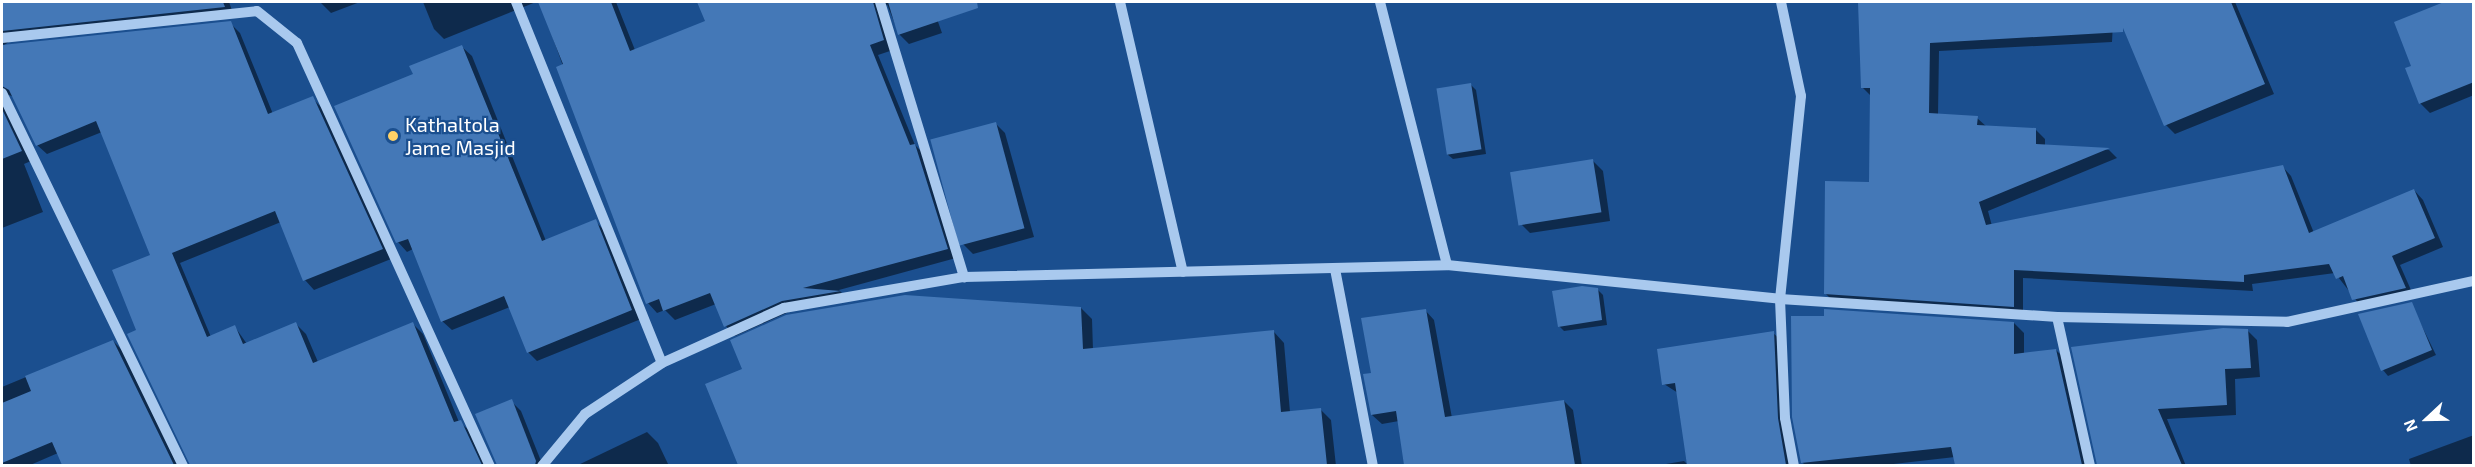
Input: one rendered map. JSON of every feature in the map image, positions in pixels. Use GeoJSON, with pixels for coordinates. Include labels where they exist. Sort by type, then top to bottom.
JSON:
{"type":"FeatureCollection","features":[{"type":"Feature","properties":{"kind":"street"},"geometry":{"type":"LineString","coordinates":[[516,2],[662,363]]}},
{"type":"Feature","properties":{"kind":"street"},"geometry":{"type":"LineString","coordinates":[[880,2],[964,277]]}},
{"type":"Feature","properties":{"kind":"street"},"geometry":{"type":"LineString","coordinates":[[1120,2],[1183,272]]}},
{"type":"Feature","properties":{"kind":"street"},"geometry":{"type":"LineString","coordinates":[[1380,2],[1447,265]]}},
{"type":"Feature","properties":{"kind":"street"},"geometry":{"type":"LineString","coordinates":[[1780,2],[1801,96],[1780,299],[1785,418],[1794,465]]}},
{"type":"Feature","properties":{"kind":"street"},"geometry":{"type":"LineString","coordinates":[[2,38],[257,11],[297,43],[490,465]]}},
{"type":"Feature","properties":{"kind":"street"},"geometry":{"type":"LineString","coordinates":[[2,93],[183,465]]}},
{"type":"Feature","properties":{"kind":"street"},"geometry":{"type":"LineString","coordinates":[[542,465],[585,414],[662,363],[784,308],[964,277],[1447,265],[1780,299],[2056,317],[2288,322],[2474,281]]}},
{"type":"Feature","properties":{"kind":"street"},"geometry":{"type":"LineString","coordinates":[[1335,269],[1373,465]]}},
{"type":"Feature","properties":{"kind":"street"},"geometry":{"type":"LineString","coordinates":[[2056,317],[2090,465]]}},
{"type":"Feature","properties":{"kind":"building"},"geometry":{"type":"Polygon","coordinates":[[[2,2],[223,2],[225,7],[2,31],[2,2]]]}},
{"type":"Feature","properties":{"kind":"building"},"geometry":{"type":"Polygon","coordinates":[[[538,2],[611,2],[630,51],[705,21],[697,2],[873,2],[884,40],[870,45],[910,145],[915,144],[948,249],[803,288],[841,291],[782,301],[724,327],[710,293],[663,311],[659,299],[646,304],[556,67],[563,64],[538,2]]]}},
{"type":"Feature","properties":{"kind":"building"},"geometry":{"type":"Polygon","coordinates":[[[888,2],[977,2],[978,8],[898,35],[888,2]]]}},
{"type":"Feature","properties":{"kind":"building"},"geometry":{"type":"Polygon","coordinates":[[[1858,2],[2231,2],[2265,84],[2164,126],[2123,28],[2123,32],[1930,43],[1929,113],[1978,116],[1977,125],[2036,128],[2036,144],[2110,148],[1979,202],[1986,225],[2283,165],[2309,233],[2414,189],[2435,238],[2392,256],[2406,288],[2352,300],[2343,276],[2336,279],[2329,264],[2244,275],[2244,282],[2014,270],[2014,307],[1824,294],[1825,181],[1869,182],[1870,88],[1861,88],[1858,2]]]}},
{"type":"Feature","properties":{"kind":"building"},"geometry":{"type":"Polygon","coordinates":[[[2444,2],[2474,2],[2474,82],[2419,104],[2405,68],[2411,66],[2394,22],[2444,2]]]}},
{"type":"Feature","properties":{"kind":"building"},"geometry":{"type":"Polygon","coordinates":[[[231,21],[268,114],[313,96],[383,249],[303,281],[275,211],[172,253],[207,337],[235,325],[243,344],[296,322],[313,363],[413,322],[454,422],[461,420],[482,465],[190,465],[127,334],[136,330],[112,270],[150,255],[96,121],[36,146],[9,90],[2,86],[2,45],[231,21]]]}},
{"type":"Feature","properties":{"kind":"building"},"geometry":{"type":"Polygon","coordinates":[[[462,45],[542,241],[596,219],[632,310],[527,353],[504,296],[441,322],[408,239],[396,243],[334,106],[413,74],[409,66],[462,45]]]}},
{"type":"Feature","properties":{"kind":"building"},"geometry":{"type":"Polygon","coordinates":[[[1471,83],[1481,149],[1447,155],[1436,88],[1471,83]]]}},
{"type":"Feature","properties":{"kind":"building"},"geometry":{"type":"Polygon","coordinates":[[[2,109],[22,151],[2,159],[2,109]]]}},
{"type":"Feature","properties":{"kind":"building"},"geometry":{"type":"Polygon","coordinates":[[[996,122],[1024,228],[959,246],[930,140],[996,122]]]}},
{"type":"Feature","properties":{"kind":"building"},"geometry":{"type":"Polygon","coordinates":[[[1593,159],[1601,212],[1518,225],[1510,172],[1593,159]]]}},
{"type":"Feature","properties":{"kind":"building"},"geometry":{"type":"Polygon","coordinates":[[[1582,286],[1598,288],[1602,320],[1558,327],[1552,291],[1582,286]]]}},
{"type":"Feature","properties":{"kind":"building"},"geometry":{"type":"Polygon","coordinates":[[[905,295],[1081,307],[1083,349],[1274,330],[1281,412],[1321,408],[1327,465],[738,465],[705,384],[742,369],[730,340],[786,315],[905,295]]]}},
{"type":"Feature","properties":{"kind":"building"},"geometry":{"type":"Polygon","coordinates":[[[2412,302],[2432,350],[2381,371],[2358,314],[2412,302]]]}},
{"type":"Feature","properties":{"kind":"building"},"geometry":{"type":"Polygon","coordinates":[[[1426,309],[1445,417],[1564,400],[1575,465],[1404,465],[1396,411],[1371,415],[1363,374],[1371,373],[1361,318],[1426,309]]]}},
{"type":"Feature","properties":{"kind":"building"},"geometry":{"type":"Polygon","coordinates":[[[1824,309],[2014,322],[2014,354],[2056,349],[2082,465],[1955,465],[1951,447],[1801,463],[1792,417],[1791,316],[1824,316],[1824,309]]]}},
{"type":"Feature","properties":{"kind":"building"},"geometry":{"type":"Polygon","coordinates":[[[2223,328],[2248,329],[2251,368],[2225,369],[2227,405],[2158,409],[2182,465],[2097,465],[2071,347],[2223,328]]]}},
{"type":"Feature","properties":{"kind":"building"},"geometry":{"type":"Polygon","coordinates":[[[1774,331],[1778,418],[1786,465],[1687,465],[1675,383],[1662,385],[1657,349],[1774,331]]]}},
{"type":"Feature","properties":{"kind":"building"},"geometry":{"type":"Polygon","coordinates":[[[113,340],[174,465],[62,465],[52,442],[2,463],[2,403],[31,391],[25,376],[113,340]]]}},
{"type":"Feature","properties":{"kind":"building"},"geometry":{"type":"Polygon","coordinates":[[[512,399],[536,461],[535,465],[497,465],[475,414],[512,399]]]}},
{"type":"Feature","properties":{"kind":"place","name":"Kathaltola Jame Masjid"},"geometry":{"type":"Point","coordinates":[393,136]}}]}
